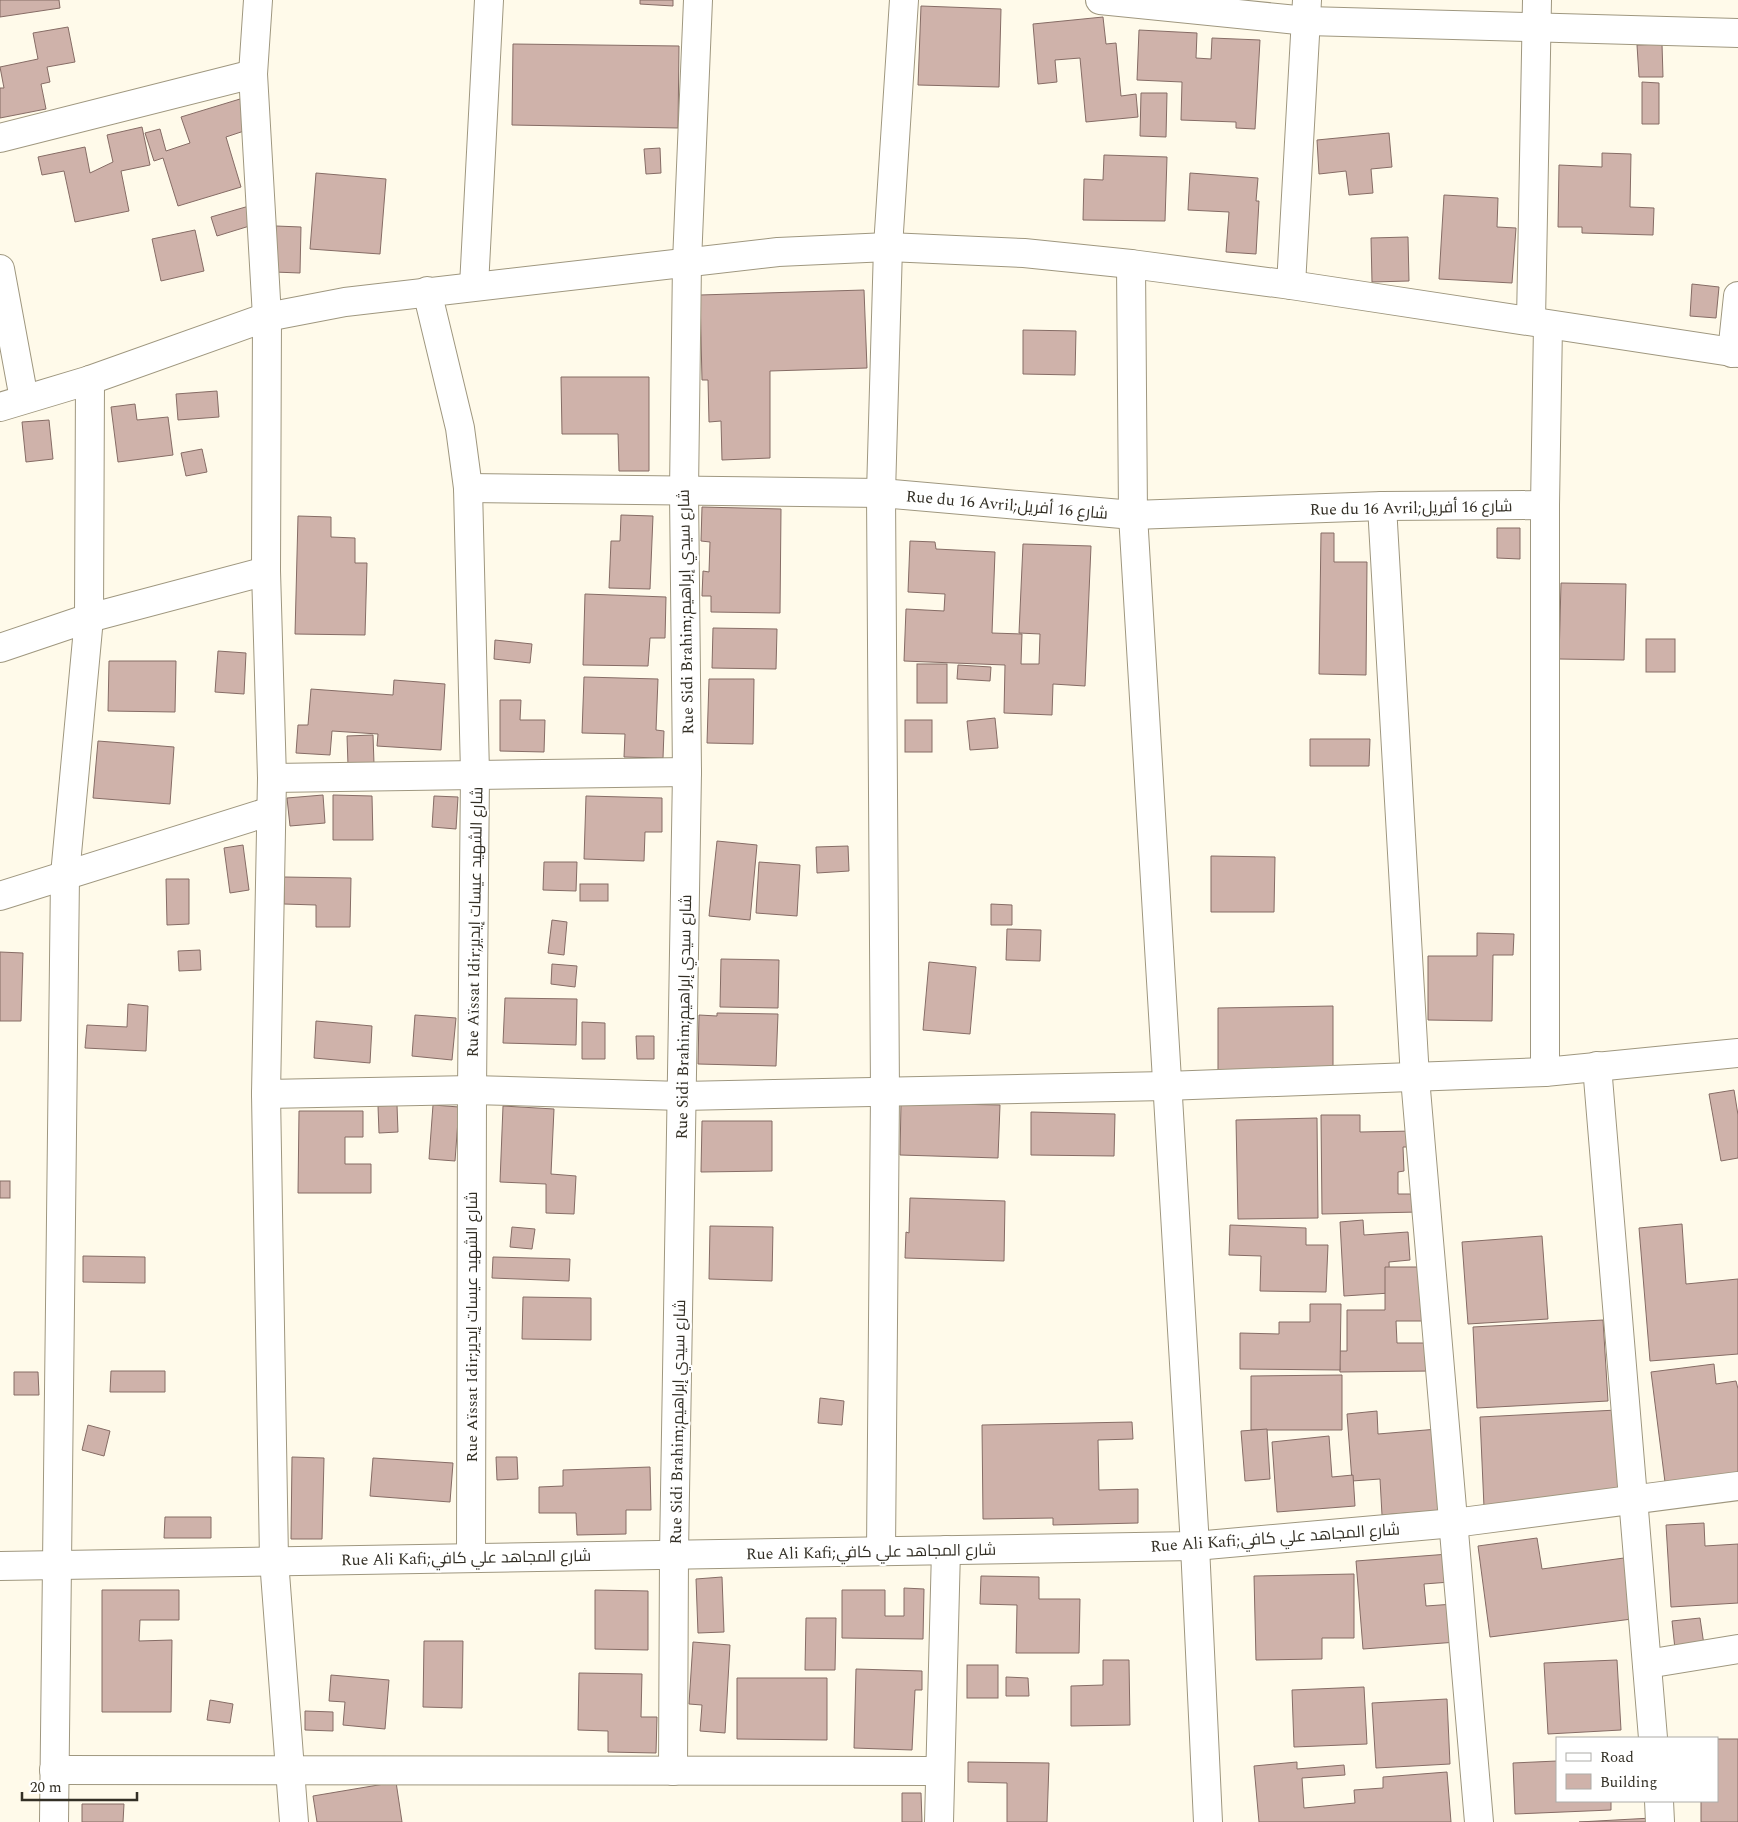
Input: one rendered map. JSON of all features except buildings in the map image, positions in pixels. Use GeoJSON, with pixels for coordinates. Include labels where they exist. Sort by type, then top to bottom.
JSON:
{"type":"FeatureCollection","features":[{"type":"Feature","properties":{"kind":"street"},"geometry":{"type":"LineString","coordinates":[[258,0],[252,74],[267,317],[266,571],[272,778],[266,1094],[274,1560],[294,1822]]}},
{"type":"Feature","properties":{"kind":"street"},"geometry":{"type":"LineString","coordinates":[[474,286],[489,0]]}},
{"type":"Feature","properties":{"kind":"street","name":"Rue Sidi Brahim;شارع سيدي إبراهيم"},"geometry":{"type":"LineString","coordinates":[[673,1771],[674,1554],[687,772],[684,491],[687,262],[698,0]]}},
{"type":"Feature","properties":{"kind":"street"},"geometry":{"type":"LineString","coordinates":[[880,1551],[885,1093],[881,493],[888,247],[904,0]]}},
{"type":"Feature","properties":{"kind":"street"},"geometry":{"type":"LineString","coordinates":[[1100,0],[1307,10],[1536,13],[1738,33]]}},
{"type":"Feature","properties":{"kind":"street"},"geometry":{"type":"LineString","coordinates":[[1291,285],[1307,10]]}},
{"type":"Feature","properties":{"kind":"street"},"geometry":{"type":"LineString","coordinates":[[1536,13],[1540,323],[1545,505],[1545,1072]]}},
{"type":"Feature","properties":{"kind":"street"},"geometry":{"type":"LineString","coordinates":[[0,138],[252,74]]}},
{"type":"Feature","properties":{"kind":"street"},"geometry":{"type":"LineString","coordinates":[[0,269],[12,403],[90,380],[267,317],[344,302],[427,291],[778,252],[888,247],[1024,253],[1131,264],[1291,285],[1735,353],[1738,296]]}},
{"type":"Feature","properties":{"kind":"street"},"geometry":{"type":"LineString","coordinates":[[1131,264],[1133,515],[1195,1546],[1208,1822]]}},
{"type":"Feature","properties":{"kind":"street","name":"Rue Aïssat Idir;شارع الشهيد عيسات إيدير"},"geometry":{"type":"LineString","coordinates":[[427,291],[460,428],[468,488],[476,773],[472,1090],[471,1557]]}},
{"type":"Feature","properties":{"kind":"street"},"geometry":{"type":"LineString","coordinates":[[54,1822],[65,876],[90,618],[90,380]]}},
{"type":"Feature","properties":{"kind":"street","name":"Rue du 16 Avril;شارع 16 أفريل"},"geometry":{"type":"LineString","coordinates":[[468,488],[881,493],[1133,515],[1382,506],[1545,505]]}},
{"type":"Feature","properties":{"kind":"street"},"geometry":{"type":"LineString","coordinates":[[1382,506],[1415,1078],[1479,1822]]}},
{"type":"Feature","properties":{"kind":"street"},"geometry":{"type":"LineString","coordinates":[[0,648],[90,618],[266,571]]}},
{"type":"Feature","properties":{"kind":"street"},"geometry":{"type":"LineString","coordinates":[[272,778],[476,773],[687,772]]}},
{"type":"Feature","properties":{"kind":"street"},"geometry":{"type":"LineString","coordinates":[[0,896],[271,811]]}},
{"type":"Feature","properties":{"kind":"street"},"geometry":{"type":"LineString","coordinates":[[266,1094],[472,1090],[682,1096],[1166,1086],[1545,1072],[1738,1053]]}},
{"type":"Feature","properties":{"kind":"street"},"geometry":{"type":"LineString","coordinates":[[1597,1066],[1653,1737]]}},
{"type":"Feature","properties":{"kind":"street","name":"Rue Ali Kafi;شارع المجاهد علي كافي"},"geometry":{"type":"LineString","coordinates":[[0,1566],[1195,1546],[1454,1523],[1738,1486]]}},
{"type":"Feature","properties":{"kind":"street"},"geometry":{"type":"LineString","coordinates":[[939,1822],[946,1550]]}},
{"type":"Feature","properties":{"kind":"street"},"geometry":{"type":"LineString","coordinates":[[1647,1664],[1738,1650]]}},
{"type":"Feature","properties":{"kind":"street"},"geometry":{"type":"LineString","coordinates":[[54,1770],[940,1771]]}},
{"type":"Feature","properties":{"kind":"street"},"geometry":{"type":"LineString","coordinates":[[1659,1802],[1660,1822]]}}]}
